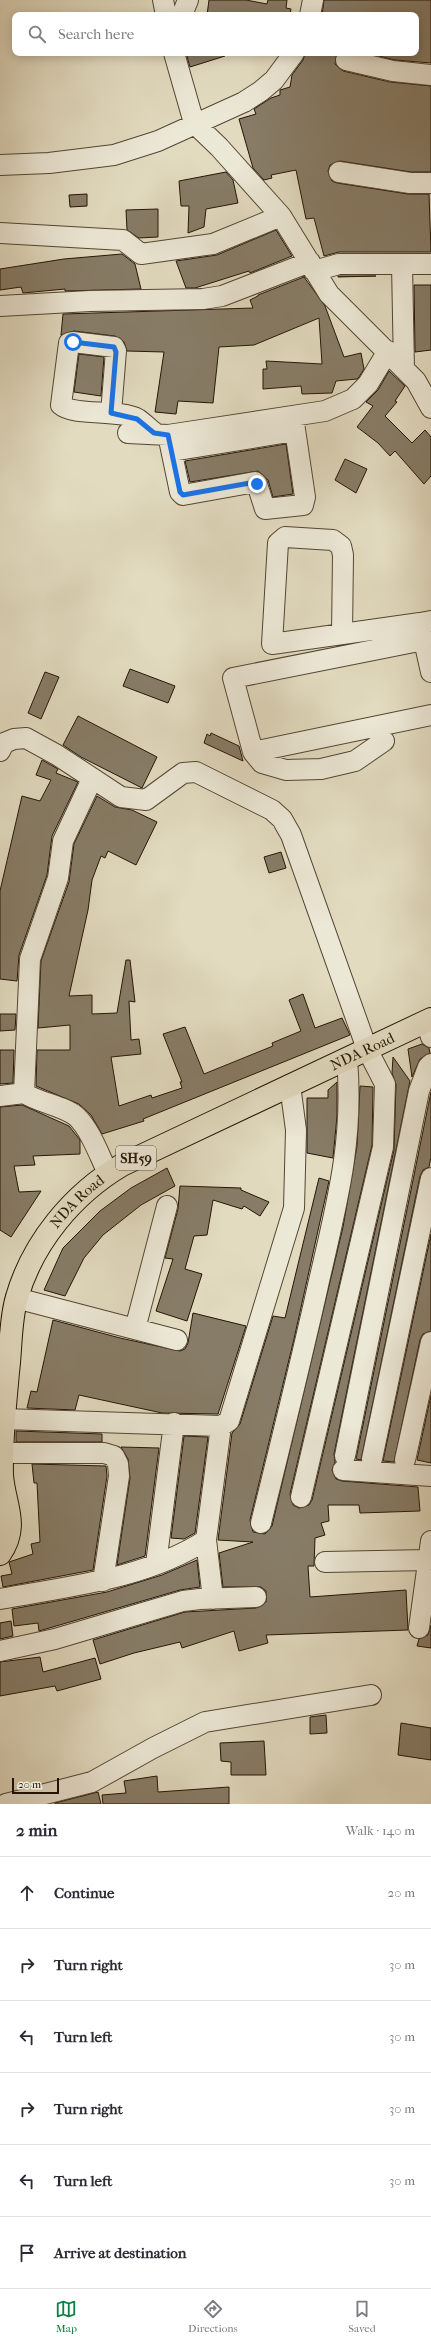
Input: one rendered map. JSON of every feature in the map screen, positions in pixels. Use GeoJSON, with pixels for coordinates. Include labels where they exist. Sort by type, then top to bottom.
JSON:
{"type":"FeatureCollection","features":[{"type":"Feature","properties":{"kind":"main road","name":"NDA Road"},"geometry":{"type":"LineString","coordinates":[[0,1554],[6,1546],[11,1525],[2,1477],[2,1436],[16,1298],[26,1272],[55,1222],[69,1206],[108,1173],[347,1059],[367,1048],[429,1026]]}},
{"type":"Feature","properties":{"kind":"street"},"geometry":{"type":"LineString","coordinates":[[163,0],[165,12]]}},
{"type":"Feature","properties":{"kind":"street"},"geometry":{"type":"LineString","coordinates":[[183,12],[188,0]]}},
{"type":"Feature","properties":{"kind":"street"},"geometry":{"type":"LineString","coordinates":[[311,12],[314,0]]}},
{"type":"Feature","properties":{"kind":"street"},"geometry":{"type":"LineString","coordinates":[[175,56],[194,123],[219,147],[281,216],[329,294],[416,381],[431,408]]}},
{"type":"Feature","properties":{"kind":"street"},"geometry":{"type":"LineString","coordinates":[[0,165],[49,163],[114,155],[158,141],[194,123],[244,102],[274,80],[292,56]]}},
{"type":"Feature","properties":{"kind":"street"},"geometry":{"type":"LineString","coordinates":[[346,60],[392,71],[431,75]]}},
{"type":"Feature","properties":{"kind":"street"},"geometry":{"type":"LineString","coordinates":[[339,172],[410,183],[431,183]]}},
{"type":"Feature","properties":{"kind":"street"},"geometry":{"type":"LineString","coordinates":[[0,233],[123,240],[141,254],[212,244],[281,216]]}},
{"type":"Feature","properties":{"kind":"street"},"geometry":{"type":"LineString","coordinates":[[0,306],[90,301],[203,299],[222,296],[312,267],[339,264],[431,264]]}},
{"type":"Feature","properties":{"kind":"street"},"geometry":{"type":"LineString","coordinates":[[402,264],[404,369]]}},
{"type":"Feature","properties":{"kind":"street"},"geometry":{"type":"LineString","coordinates":[[128,433],[165,440],[294,423],[353,399],[368,384],[388,352]]}},
{"type":"Feature","properties":{"kind":"street"},"geometry":{"type":"LineString","coordinates":[[111,413],[137,419],[165,440],[180,492],[183,495],[255,482],[265,509],[303,505],[305,497],[294,423]]}},
{"type":"Feature","properties":{"kind":"street"},"geometry":{"type":"LineString","coordinates":[[342,634],[343,555],[341,546],[333,540],[285,538],[278,544],[272,644],[342,634],[425,628]]}},
{"type":"Feature","properties":{"kind":"street"},"geometry":{"type":"LineString","coordinates":[[425,628],[431,672]]}},
{"type":"Feature","properties":{"kind":"street"},"geometry":{"type":"LineString","coordinates":[[384,741],[355,760],[321,769],[286,770],[262,763],[253,752],[233,678],[425,628]]}},
{"type":"Feature","properties":{"kind":"street"},"geometry":{"type":"LineString","coordinates":[[253,752],[431,715]]}},
{"type":"Feature","properties":{"kind":"street"},"geometry":{"type":"LineString","coordinates":[[0,751],[4,743],[14,739],[26,738],[57,754],[92,779],[121,797],[146,800],[183,773],[196,772],[272,810],[282,819],[291,835],[367,1048],[385,1084],[383,1147],[301,1497]]}},
{"type":"Feature","properties":{"kind":"street"},"geometry":{"type":"LineString","coordinates":[[24,1093],[30,959],[58,878],[63,841],[92,779]]}},
{"type":"Feature","properties":{"kind":"street"},"geometry":{"type":"LineString","coordinates":[[261,1523],[293,1394],[342,1180],[348,1140],[350,1096],[347,1059]]}},
{"type":"Feature","properties":{"kind":"street"},"geometry":{"type":"LineString","coordinates":[[431,1064],[428,1067],[419,1091],[344,1463],[431,1476]]}},
{"type":"Feature","properties":{"kind":"street"},"geometry":{"type":"LineString","coordinates":[[2,1436],[39,1422],[174,1423],[221,1426],[229,1421],[294,1208],[296,1130],[290,1085]]}},
{"type":"Feature","properties":{"kind":"street"},"geometry":{"type":"LineString","coordinates":[[0,1096],[24,1093],[36,1101],[53,1106],[76,1117],[88,1134],[108,1173]]}},
{"type":"Feature","properties":{"kind":"street"},"geometry":{"type":"LineString","coordinates":[[372,1459],[431,1178]]}},
{"type":"Feature","properties":{"kind":"street"},"geometry":{"type":"LineString","coordinates":[[135,1329],[167,1206]]}},
{"type":"Feature","properties":{"kind":"street"},"geometry":{"type":"LineString","coordinates":[[16,1298],[177,1340]]}},
{"type":"Feature","properties":{"kind":"street"},"geometry":{"type":"LineString","coordinates":[[405,1460],[431,1342]]}},
{"type":"Feature","properties":{"kind":"street"},"geometry":{"type":"LineString","coordinates":[[156,1564],[174,1423]]}},
{"type":"Feature","properties":{"kind":"street"},"geometry":{"type":"LineString","coordinates":[[213,1598],[206,1540],[221,1426]]}},
{"type":"Feature","properties":{"kind":"street"},"geometry":{"type":"LineString","coordinates":[[2,1436],[114,1456],[118,1464],[119,1476],[104,1581]]}},
{"type":"Feature","properties":{"kind":"street"},"geometry":{"type":"LineString","coordinates":[[0,1599],[104,1581],[156,1564],[190,1550],[206,1540]]}},
{"type":"Feature","properties":{"kind":"street"},"geometry":{"type":"LineString","coordinates":[[325,1562],[429,1550],[419,1628]]}},
{"type":"Feature","properties":{"kind":"street"},"geometry":{"type":"LineString","coordinates":[[0,1651],[55,1639],[183,1601],[213,1598],[256,1597]]}},
{"type":"Feature","properties":{"kind":"street"},"geometry":{"type":"LineString","coordinates":[[6,1804],[92,1782],[153,1748],[205,1722],[371,1695]]}},
{"type":"Feature","properties":{"kind":"building"},"geometry":{"type":"Polygon","coordinates":[[[209,0],[246,0],[267,4],[268,0],[287,0],[286,8],[291,9],[290,12],[207,12],[209,0]]]}},
{"type":"Feature","properties":{"kind":"building"},"geometry":{"type":"Polygon","coordinates":[[[324,0],[431,0],[431,63],[395,60],[379,56],[419,56],[419,12],[322,12],[324,0]]]}},
{"type":"Feature","properties":{"kind":"building"},"geometry":{"type":"Polygon","coordinates":[[[187,56],[225,56],[190,67],[187,56]]]}},
{"type":"Feature","properties":{"kind":"building"},"geometry":{"type":"Polygon","coordinates":[[[304,56],[336,56],[335,64],[343,71],[390,82],[431,86],[431,172],[411,172],[340,161],[330,165],[328,171],[332,181],[337,183],[408,194],[429,194],[431,252],[339,252],[324,256],[314,218],[306,219],[296,170],[271,175],[272,178],[264,180],[253,168],[239,119],[256,114],[254,109],[271,98],[280,95],[280,90],[290,87],[292,75],[304,56]]]}},
{"type":"Feature","properties":{"kind":"building"},"geometry":{"type":"Polygon","coordinates":[[[226,172],[233,180],[238,203],[206,209],[204,227],[188,233],[189,206],[181,206],[179,181],[226,172]]]}},
{"type":"Feature","properties":{"kind":"building"},"geometry":{"type":"Polygon","coordinates":[[[87,194],[87,206],[70,207],[69,195],[87,194]]]}},
{"type":"Feature","properties":{"kind":"building"},"geometry":{"type":"Polygon","coordinates":[[[158,209],[158,237],[139,238],[127,230],[126,210],[158,209]]]}},
{"type":"Feature","properties":{"kind":"building"},"geometry":{"type":"Polygon","coordinates":[[[276,230],[292,256],[250,273],[249,271],[195,288],[186,288],[176,261],[217,255],[276,230]]]}},
{"type":"Feature","properties":{"kind":"building"},"geometry":{"type":"Polygon","coordinates":[[[122,254],[135,264],[141,289],[65,291],[65,289],[23,293],[21,287],[0,290],[0,269],[64,259],[122,254]]]}},
{"type":"Feature","properties":{"kind":"building"},"geometry":{"type":"Polygon","coordinates":[[[338,276],[376,276],[338,277],[338,276]]]}},
{"type":"Feature","properties":{"kind":"building"},"geometry":{"type":"Polygon","coordinates":[[[304,277],[325,306],[344,357],[361,353],[364,369],[359,377],[357,379],[336,381],[332,393],[302,394],[301,386],[263,389],[263,369],[267,369],[266,361],[322,364],[319,318],[254,345],[219,347],[213,403],[178,401],[176,414],[155,412],[164,352],[127,351],[124,342],[115,336],[74,331],[61,335],[63,314],[253,308],[250,300],[258,295],[304,277]]]}},
{"type":"Feature","properties":{"kind":"building"},"geometry":{"type":"Polygon","coordinates":[[[414,285],[431,285],[431,350],[415,352],[414,285]]]}},
{"type":"Feature","properties":{"kind":"building"},"geometry":{"type":"Polygon","coordinates":[[[79,354],[104,357],[101,396],[74,392],[79,354]]]}},
{"type":"Feature","properties":{"kind":"building"},"geometry":{"type":"Polygon","coordinates":[[[389,371],[405,386],[395,401],[397,402],[385,416],[412,443],[425,430],[431,437],[431,476],[424,484],[395,451],[390,456],[378,443],[357,427],[373,406],[366,402],[378,390],[389,371]]]}},
{"type":"Feature","properties":{"kind":"building"},"geometry":{"type":"Polygon","coordinates":[[[286,444],[293,494],[273,497],[268,480],[258,471],[190,482],[185,461],[286,444]]]}},
{"type":"Feature","properties":{"kind":"building"},"geometry":{"type":"Polygon","coordinates":[[[345,459],[367,469],[356,493],[335,480],[345,459]]]}},
{"type":"Feature","properties":{"kind":"building"},"geometry":{"type":"Polygon","coordinates":[[[130,669],[175,686],[168,703],[123,686],[130,669]]]}},
{"type":"Feature","properties":{"kind":"building"},"geometry":{"type":"Polygon","coordinates":[[[45,672],[59,677],[41,719],[28,713],[45,672]]]}},
{"type":"Feature","properties":{"kind":"building"},"geometry":{"type":"Polygon","coordinates":[[[78,716],[157,757],[142,788],[81,757],[63,745],[78,716]]]}},
{"type":"Feature","properties":{"kind":"building"},"geometry":{"type":"Polygon","coordinates":[[[211,733],[239,746],[243,761],[204,743],[207,734],[210,736],[211,733]]]}},
{"type":"Feature","properties":{"kind":"building"},"geometry":{"type":"Polygon","coordinates":[[[42,760],[58,769],[56,773],[78,782],[52,836],[47,875],[19,955],[17,981],[0,979],[0,891],[22,796],[40,801],[51,780],[36,775],[42,760]]]}},
{"type":"Feature","properties":{"kind":"building"},"geometry":{"type":"Polygon","coordinates":[[[97,796],[115,807],[132,810],[157,822],[136,865],[108,851],[105,858],[101,856],[92,880],[88,910],[69,996],[92,995],[92,1014],[117,1013],[126,960],[130,960],[135,1002],[129,1001],[131,1040],[139,1039],[141,1054],[111,1057],[119,1106],[151,1095],[152,1098],[182,1088],[180,1082],[182,1082],[163,1034],[185,1027],[204,1074],[273,1046],[272,1043],[301,1031],[289,1000],[303,994],[315,1028],[342,1018],[350,1035],[143,1119],[144,1121],[102,1134],[91,1115],[79,1104],[36,1086],[37,1050],[70,1050],[70,1025],[38,1028],[41,961],[69,882],[74,844],[97,796]]]}},
{"type":"Feature","properties":{"kind":"building"},"geometry":{"type":"Polygon","coordinates":[[[281,852],[286,868],[269,873],[264,857],[281,852]]]}},
{"type":"Feature","properties":{"kind":"building"},"geometry":{"type":"Polygon","coordinates":[[[0,1014],[16,1014],[15,1030],[0,1031],[0,1014]]]}},
{"type":"Feature","properties":{"kind":"building"},"geometry":{"type":"Polygon","coordinates":[[[422,1044],[429,1048],[430,1053],[420,1059],[412,1077],[408,1049],[422,1044]]]}},
{"type":"Feature","properties":{"kind":"building"},"geometry":{"type":"Polygon","coordinates":[[[0,1050],[14,1050],[13,1083],[0,1084],[0,1050]]]}},
{"type":"Feature","properties":{"kind":"building"},"geometry":{"type":"Polygon","coordinates":[[[393,1057],[410,1081],[334,1454],[335,1462],[332,1470],[336,1479],[342,1481],[418,1487],[420,1511],[360,1513],[359,1505],[328,1505],[329,1521],[321,1523],[325,1535],[315,1538],[314,1566],[308,1566],[310,1597],[406,1590],[408,1630],[266,1635],[268,1643],[239,1651],[234,1631],[182,1648],[180,1642],[134,1653],[100,1664],[93,1640],[185,1612],[256,1608],[266,1602],[266,1591],[261,1587],[223,1587],[219,1553],[253,1542],[218,1540],[232,1433],[240,1424],[273,1316],[285,1318],[319,1178],[329,1181],[294,1339],[250,1520],[253,1532],[265,1534],[272,1526],[343,1227],[357,1146],[360,1086],[373,1087],[372,1145],[290,1494],[293,1505],[299,1508],[309,1505],[312,1500],[394,1150],[396,1084],[392,1073],[393,1057]]]}},
{"type":"Feature","properties":{"kind":"building"},"geometry":{"type":"Polygon","coordinates":[[[337,1082],[337,1116],[333,1158],[307,1153],[307,1098],[328,1098],[328,1090],[337,1082]]]}},
{"type":"Feature","properties":{"kind":"building"},"geometry":{"type":"Polygon","coordinates":[[[431,1092],[431,1157],[429,1167],[423,1170],[420,1176],[361,1460],[356,1459],[431,1092]]]}},
{"type":"Feature","properties":{"kind":"building"},"geometry":{"type":"Polygon","coordinates":[[[22,1105],[69,1126],[80,1140],[80,1154],[33,1156],[35,1165],[14,1166],[19,1192],[41,1191],[11,1237],[0,1230],[0,1107],[22,1105]]]}},
{"type":"Feature","properties":{"kind":"building"},"geometry":{"type":"Polygon","coordinates":[[[167,1168],[175,1186],[141,1205],[103,1235],[84,1258],[65,1296],[44,1290],[63,1248],[100,1211],[131,1188],[167,1168]]]}},
{"type":"Feature","properties":{"kind":"building"},"geometry":{"type":"Polygon","coordinates":[[[180,1186],[241,1188],[241,1190],[269,1202],[260,1216],[244,1206],[242,1209],[213,1200],[207,1235],[194,1236],[185,1269],[202,1274],[187,1321],[156,1311],[173,1259],[165,1258],[178,1209],[180,1186]]]}},
{"type":"Feature","properties":{"kind":"building"},"geometry":{"type":"Polygon","coordinates":[[[431,1234],[431,1331],[423,1334],[420,1340],[394,1462],[383,1461],[431,1234]]]}},
{"type":"Feature","properties":{"kind":"building"},"geometry":{"type":"Polygon","coordinates":[[[193,1313],[246,1326],[218,1414],[162,1413],[79,1395],[75,1410],[27,1408],[31,1391],[37,1392],[53,1320],[120,1338],[180,1351],[185,1349],[188,1343],[193,1313]]]}},
{"type":"Feature","properties":{"kind":"building"},"geometry":{"type":"Polygon","coordinates":[[[431,1395],[431,1463],[417,1460],[431,1395]]]}},
{"type":"Feature","properties":{"kind":"building"},"geometry":{"type":"Polygon","coordinates":[[[16,1431],[102,1434],[102,1442],[16,1442],[16,1431]]]}},
{"type":"Feature","properties":{"kind":"building"},"geometry":{"type":"Polygon","coordinates":[[[184,1436],[208,1437],[195,1533],[184,1539],[171,1538],[184,1436]]]}},
{"type":"Feature","properties":{"kind":"building"},"geometry":{"type":"Polygon","coordinates":[[[121,1447],[159,1448],[145,1556],[117,1565],[130,1478],[128,1459],[121,1447]]]}},
{"type":"Feature","properties":{"kind":"building"},"geometry":{"type":"Polygon","coordinates":[[[32,1464],[106,1466],[107,1476],[93,1570],[3,1587],[1,1576],[12,1574],[9,1562],[33,1554],[31,1544],[40,1542],[37,1483],[34,1483],[32,1464]]]}},
{"type":"Feature","properties":{"kind":"building"},"geometry":{"type":"Polygon","coordinates":[[[197,1560],[200,1587],[180,1590],[39,1631],[38,1623],[14,1626],[12,1609],[107,1592],[162,1575],[197,1560]]]}},
{"type":"Feature","properties":{"kind":"building"},"geometry":{"type":"Polygon","coordinates":[[[11,1621],[13,1636],[0,1639],[0,1623],[11,1621]]]}},
{"type":"Feature","properties":{"kind":"building"},"geometry":{"type":"Polygon","coordinates":[[[431,1625],[431,1648],[417,1646],[419,1639],[428,1635],[431,1625]]]}},
{"type":"Feature","properties":{"kind":"building"},"geometry":{"type":"Polygon","coordinates":[[[40,1657],[43,1672],[95,1658],[101,1679],[57,1691],[55,1686],[0,1696],[0,1662],[40,1657]]]}},
{"type":"Feature","properties":{"kind":"building"},"geometry":{"type":"Polygon","coordinates":[[[326,1715],[327,1733],[310,1734],[310,1717],[326,1715]]]}},
{"type":"Feature","properties":{"kind":"building"},"geometry":{"type":"Polygon","coordinates":[[[401,1723],[431,1728],[431,1760],[398,1755],[401,1723]]]}},
{"type":"Feature","properties":{"kind":"building"},"geometry":{"type":"Polygon","coordinates":[[[264,1741],[266,1775],[231,1775],[231,1762],[221,1761],[220,1743],[264,1741]]]}},
{"type":"Feature","properties":{"kind":"building"},"geometry":{"type":"Polygon","coordinates":[[[157,1776],[158,1792],[229,1787],[229,1804],[103,1804],[102,1795],[126,1793],[124,1781],[157,1776]]]}},
{"type":"Feature","properties":{"kind":"building"},"geometry":{"type":"Polygon","coordinates":[[[98,1792],[101,1804],[55,1804],[55,1803],[98,1792]]]}},
{"type":"Feature","properties":{"kind":"route"},"geometry":{"type":"LineString","coordinates":[[73,342],[110,345],[114,347],[116,352],[111,413],[137,419],[154,433],[168,435],[180,492],[183,495],[186,496],[255,482],[257,484]]}}]}
